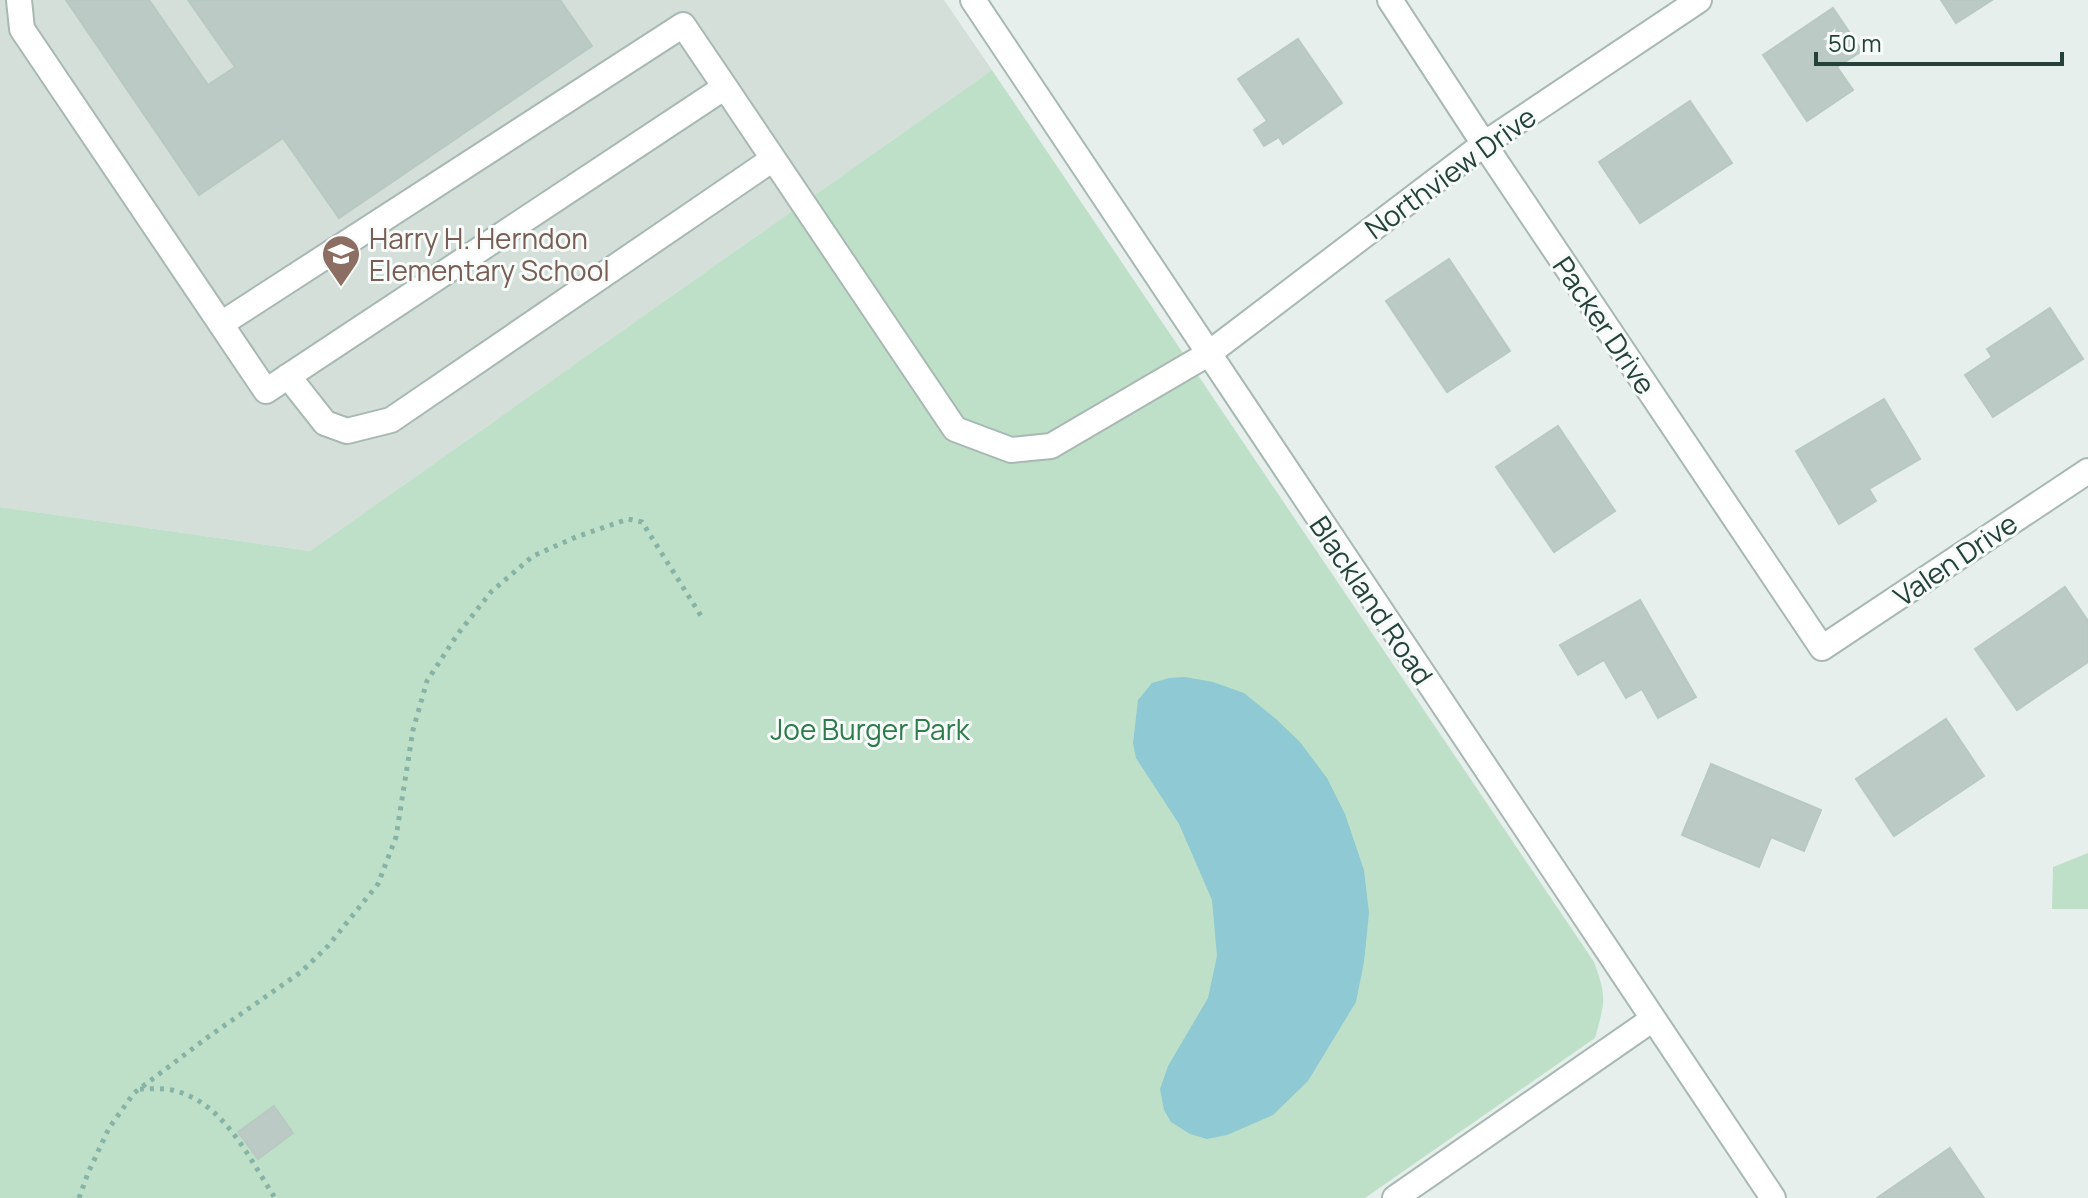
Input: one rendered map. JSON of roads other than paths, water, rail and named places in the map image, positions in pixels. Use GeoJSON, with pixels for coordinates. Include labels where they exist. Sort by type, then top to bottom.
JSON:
{"type":"FeatureCollection","features":[{"type":"Feature","properties":{"kind":"street"},"geometry":{"type":"LineString","coordinates":[[19,0],[22,29],[266,391],[725,87]]}},
{"type":"Feature","properties":{"kind":"street","name":"Blackland Road"},"geometry":{"type":"LineString","coordinates":[[973,0],[1773,1198]]}},
{"type":"Feature","properties":{"kind":"street","name":"Packer Drive"},"geometry":{"type":"LineString","coordinates":[[1390,0],[1822,648]]}},
{"type":"Feature","properties":{"kind":"street","name":"Northview Drive"},"geometry":{"type":"LineString","coordinates":[[221,324],[683,25],[955,429],[1011,450],[1051,446],[1208,354],[1484,144],[1699,0]]}},
{"type":"Feature","properties":{"kind":"street"},"geometry":{"type":"LineString","coordinates":[[288,376],[325,423],[347,431],[391,420],[773,159]]}},
{"type":"Feature","properties":{"kind":"street","name":"Valen Drive"},"geometry":{"type":"LineString","coordinates":[[1822,648],[2088,471]]}},
{"type":"Feature","properties":{"kind":"street"},"geometry":{"type":"LineString","coordinates":[[1395,1198],[1653,1019]]}},
{"type":"Feature","properties":{"kind":"water"},"geometry":{"type":"Polygon","coordinates":[[[1185,677],[1213,682],[1244,693],[1300,742],[1327,778],[1345,814],[1364,870],[1369,913],[1356,1002],[1308,1081],[1273,1115],[1227,1135],[1207,1139],[1190,1134],[1171,1122],[1164,1110],[1160,1089],[1168,1066],[1208,998],[1217,956],[1212,900],[1179,824],[1136,758],[1133,743],[1138,700],[1152,683],[1185,677]]]}},
{"type":"Feature","properties":{"kind":"place","name":"Harry H. Herndon Elementary School"},"geometry":{"type":"Point","coordinates":[341,288]}},
{"type":"Feature","properties":{"kind":"park label","name":"Joe Burger Park"},"geometry":{"type":"Point","coordinates":[870,729]}}]}
